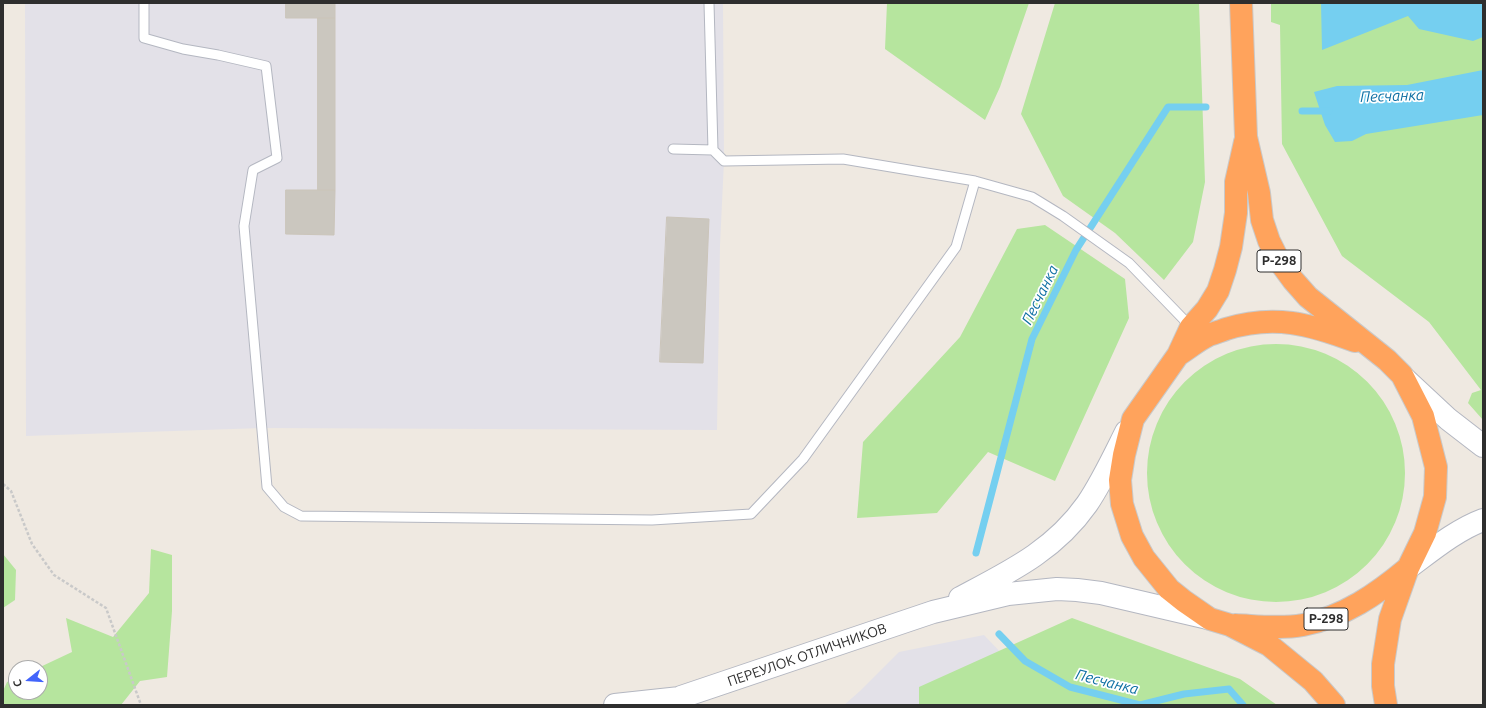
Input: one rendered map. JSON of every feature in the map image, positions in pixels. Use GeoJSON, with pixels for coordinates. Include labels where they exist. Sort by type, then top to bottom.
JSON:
{"type":"FeatureCollection","features":[{"type":"Feature","properties":{"kind":"highway","name":"Р-298"},"geometry":{"type":"LineString","coordinates":[[1241,3],[1246,137],[1259,193],[1262,220],[1269,241],[1279,261],[1308,297],[1373,348],[1402,375],[1423,416],[1436,467],[1435,497],[1425,533],[1408,568],[1390,619],[1383,671],[1383,686],[1386,705]]}},
{"type":"Feature","properties":{"kind":"highway","name":"Р-298"},"geometry":{"type":"LineString","coordinates":[[1246,137],[1236,182],[1236,213],[1231,247],[1218,291],[1206,309],[1191,327],[1178,355],[1133,419],[1124,455],[1120,480],[1122,504],[1132,536],[1144,558],[1169,590],[1220,622],[1274,649],[1313,681],[1334,705]]}},
{"type":"Feature","properties":{"kind":"highway","name":"Р-298"},"geometry":{"type":"LineString","coordinates":[[1178,355],[1209,335],[1238,325],[1268,321],[1289,322],[1311,327],[1373,348]]}},
{"type":"Feature","properties":{"kind":"highway","name":"Р-298"},"geometry":{"type":"LineString","coordinates":[[1220,622],[1280,627],[1303,625],[1334,617],[1360,604],[1381,590],[1408,568]]}},
{"type":"Feature","properties":{"kind":"main road"},"geometry":{"type":"LineString","coordinates":[[1402,375],[1448,419],[1483,446]]}},
{"type":"Feature","properties":{"kind":"main road"},"geometry":{"type":"LineString","coordinates":[[933,612],[1027,562],[1052,543],[1086,505],[1099,484],[1133,419]]}},
{"type":"Feature","properties":{"kind":"main road"},"geometry":{"type":"LineString","coordinates":[[1408,568],[1451,538],[1483,520]]}},
{"type":"Feature","properties":{"kind":"main road"},"geometry":{"type":"LineString","coordinates":[[933,612],[1008,594],[1057,589],[1077,590],[1101,594],[1220,622]]}},
{"type":"Feature","properties":{"kind":"main road","name":"ПЕРЕУЛОК ОТЛИЧНИКОВ"},"geometry":{"type":"LineString","coordinates":[[615,705],[673,701],[933,612]]}},
{"type":"Feature","properties":{"kind":"lane"},"geometry":{"type":"LineString","coordinates":[[144,3],[144,38],[183,49],[266,66],[277,158],[253,170],[244,226],[267,487],[284,507],[301,516],[652,520],[751,514],[803,459],[956,247],[975,181]]}},
{"type":"Feature","properties":{"kind":"lane"},"geometry":{"type":"LineString","coordinates":[[709,3],[713,150],[724,161],[843,159],[975,181],[1032,197],[1063,216],[1128,263],[1191,327]]}},
{"type":"Feature","properties":{"kind":"lane"},"geometry":{"type":"LineString","coordinates":[[673,149],[713,150]]}},
{"type":"Feature","properties":{"kind":"path"},"geometry":{"type":"LineString","coordinates":[[3,484],[11,491],[32,544],[54,575],[106,608],[141,705]]}},
{"type":"Feature","properties":{"kind":"shaded area"},"geometry":{"type":"Polygon","coordinates":[[[25,3],[723,3],[724,161],[720,245],[717,430],[262,428],[26,436],[25,3]]]}},
{"type":"Feature","properties":{"kind":"shaded area"},"geometry":{"type":"Polygon","coordinates":[[[984,635],[1051,705],[844,705],[899,652],[984,635]]]}},
{"type":"Feature","properties":{"kind":"green space"},"geometry":{"type":"Polygon","coordinates":[[[887,3],[1029,3],[1000,87],[985,120],[885,49],[887,3]]]}},
{"type":"Feature","properties":{"kind":"green space"},"geometry":{"type":"Polygon","coordinates":[[[1055,3],[1199,3],[1205,182],[1193,242],[1164,280],[1115,233],[1063,196],[1021,114],[1055,3]]]}},
{"type":"Feature","properties":{"kind":"green space"},"geometry":{"type":"Polygon","coordinates":[[[1271,3],[1483,3],[1483,420],[1468,403],[1472,393],[1481,390],[1429,322],[1342,256],[1282,144],[1280,25],[1271,22],[1271,3]]]}},
{"type":"Feature","properties":{"kind":"green space"},"geometry":{"type":"Polygon","coordinates":[[[1045,225],[1125,279],[1129,318],[1055,481],[988,452],[937,513],[857,518],[863,442],[960,337],[1017,229],[1045,225]]]}},
{"type":"Feature","properties":{"kind":"green space"},"geometry":{"type":"Polygon","coordinates":[[[1276,344],[1301,346],[1313,349],[1337,359],[1358,373],[1376,391],[1390,412],[1400,436],[1403,448],[1405,473],[1403,498],[1400,510],[1390,534],[1376,555],[1358,573],[1337,587],[1313,597],[1301,600],[1276,602],[1251,600],[1239,597],[1215,587],[1194,573],[1176,555],[1162,534],[1152,510],[1149,498],[1147,473],[1149,448],[1152,436],[1162,412],[1176,391],[1194,373],[1215,359],[1239,349],[1251,346],[1276,344]]]}},
{"type":"Feature","properties":{"kind":"green space"},"geometry":{"type":"Polygon","coordinates":[[[151,549],[172,555],[172,611],[167,677],[140,681],[121,705],[3,705],[3,691],[8,682],[8,700],[48,700],[48,663],[72,652],[66,618],[113,637],[149,593],[151,549]]]}},
{"type":"Feature","properties":{"kind":"green space"},"geometry":{"type":"Polygon","coordinates":[[[3,554],[16,570],[15,600],[3,608],[3,554]]]}},
{"type":"Feature","properties":{"kind":"green space"},"geometry":{"type":"Polygon","coordinates":[[[1072,618],[1240,679],[1277,705],[919,705],[919,687],[1072,618]]]}},
{"type":"Feature","properties":{"kind":"water"},"geometry":{"type":"Polygon","coordinates":[[[1321,3],[1483,3],[1483,37],[1473,41],[1419,29],[1408,16],[1322,50],[1321,3]]]}},
{"type":"Feature","properties":{"kind":"water"},"geometry":{"type":"Polygon","coordinates":[[[1483,70],[1483,115],[1366,134],[1352,141],[1335,142],[1325,125],[1314,92],[1337,86],[1407,85],[1483,70]]]}},
{"type":"Feature","properties":{"kind":"building"},"geometry":{"type":"Polygon","coordinates":[[[286,3],[335,3],[335,18],[286,18],[286,3]]]}},
{"type":"Feature","properties":{"kind":"building"},"geometry":{"type":"Polygon","coordinates":[[[318,18],[335,18],[335,190],[318,190],[318,18]]]}},
{"type":"Feature","properties":{"kind":"building"},"geometry":{"type":"Polygon","coordinates":[[[286,190],[335,190],[334,235],[286,234],[286,190]]]}},
{"type":"Feature","properties":{"kind":"building"},"geometry":{"type":"Polygon","coordinates":[[[667,217],[709,219],[703,363],[660,362],[667,217]]]}},
{"type":"Feature","properties":{"kind":"waterway","name":"Песчанка"},"geometry":{"type":"LineString","coordinates":[[976,553],[1032,339],[1076,250],[1168,107],[1206,107]]}},
{"type":"Feature","properties":{"kind":"waterway","name":"Песчанка"},"geometry":{"type":"LineString","coordinates":[[1302,111],[1329,111]]}},
{"type":"Feature","properties":{"kind":"waterway","name":"Песчанка"},"geometry":{"type":"LineString","coordinates":[[999,634],[1025,661],[1070,687],[1140,705],[1184,694],[1229,689],[1243,705]]}}]}
